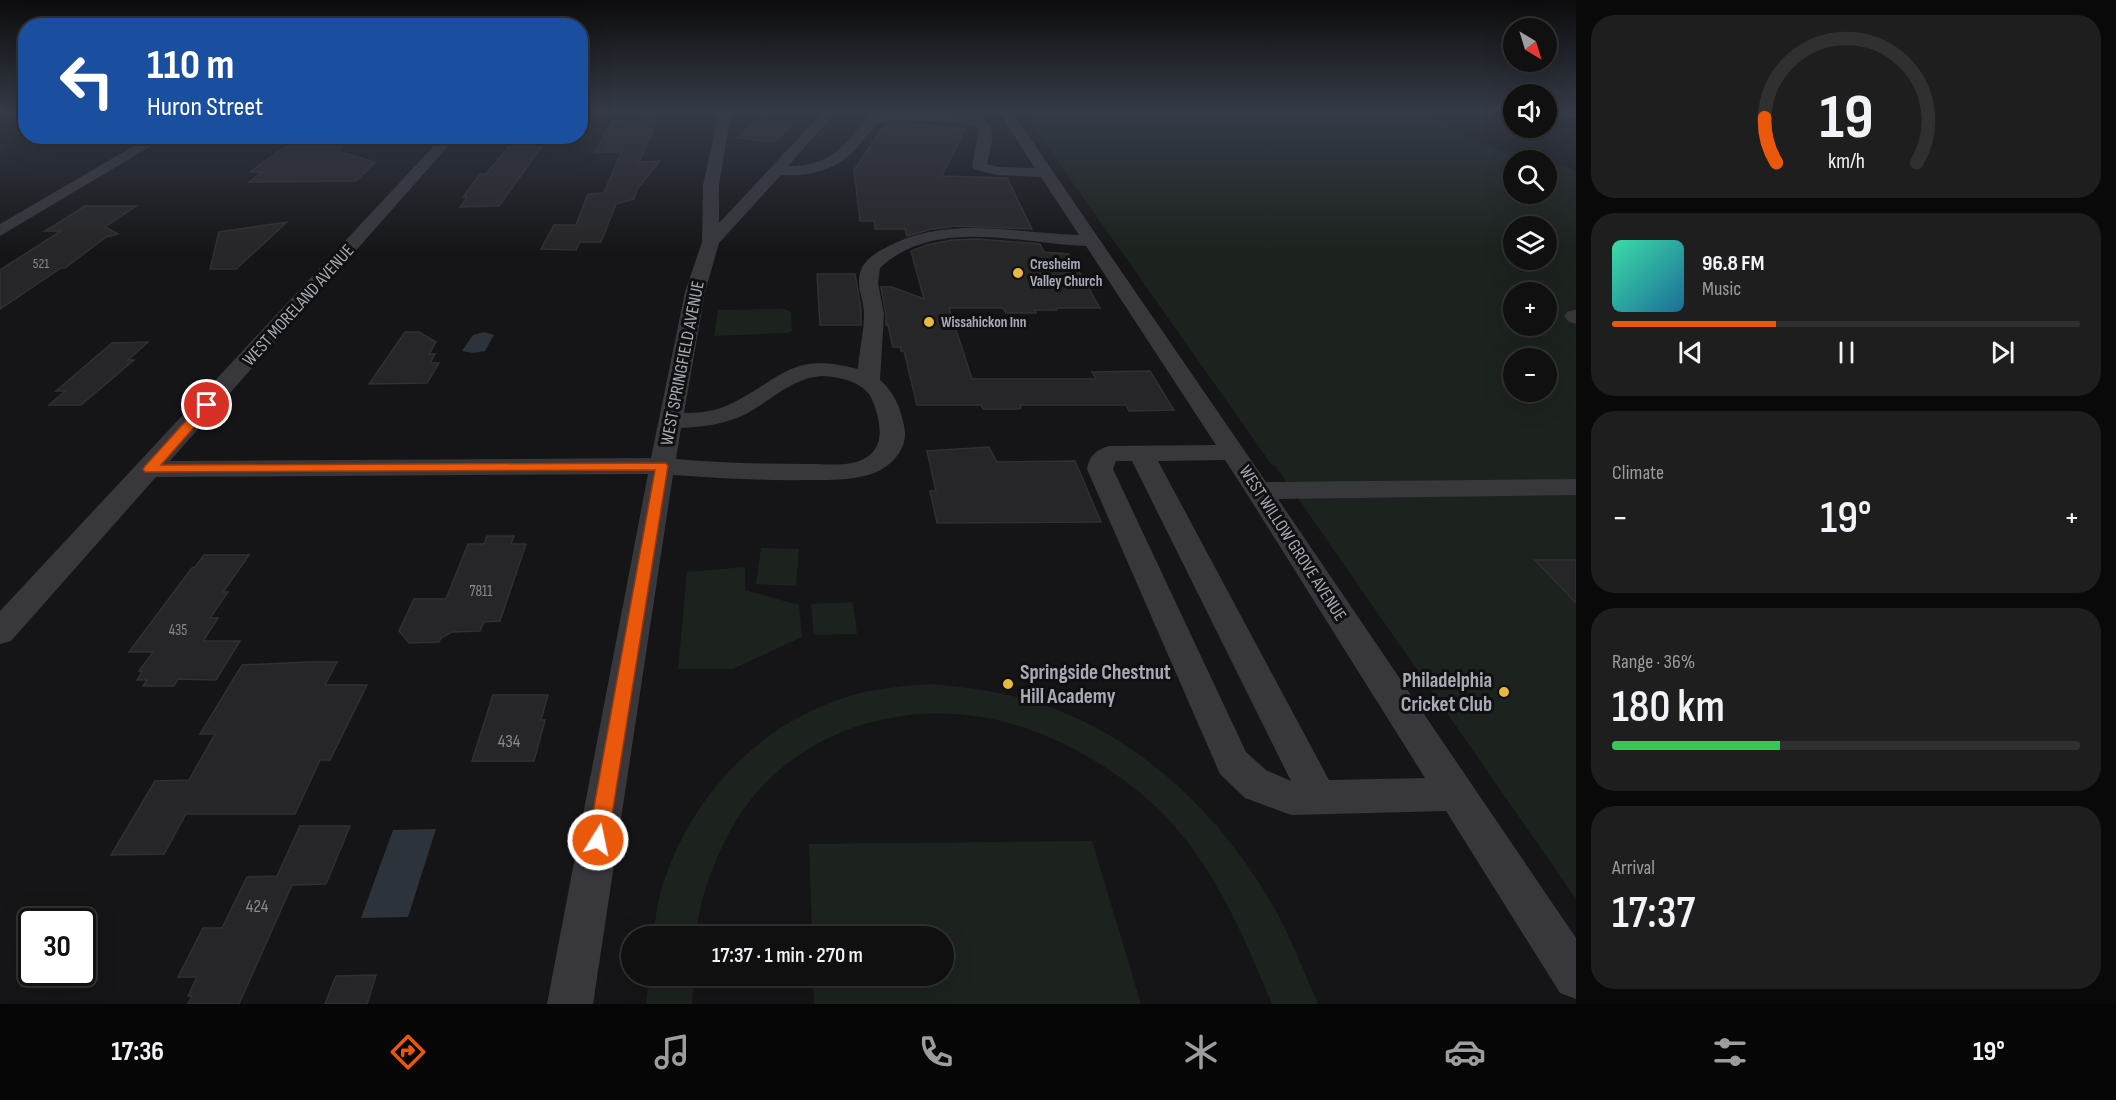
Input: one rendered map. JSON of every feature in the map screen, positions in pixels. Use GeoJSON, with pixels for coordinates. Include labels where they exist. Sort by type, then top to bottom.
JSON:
{"type":"FeatureCollection","features":[{"type":"Feature","properties":{"kind":"street"},"geometry":{"type":"LineString","coordinates":[[0,231],[123,159]]}},
{"type":"Feature","properties":{"kind":"street","name":"WEST MORELAND AVENUE"},"geometry":{"type":"LineString","coordinates":[[0,632],[430,159]]}},
{"type":"Feature","properties":{"kind":"street","name":"WEST SPRINGFIELD AVENUE"},"geometry":{"type":"LineString","coordinates":[[570,1004],[670,421],[695,292],[711,242],[711,185],[716,159]]}},
{"type":"Feature","properties":{"kind":"street"},"geometry":{"type":"LineString","coordinates":[[711,242],[788,159]]}},
{"type":"Feature","properties":{"kind":"street"},"geometry":{"type":"LineString","coordinates":[[778,170],[806,171],[827,166],[838,159]]}},
{"type":"Feature","properties":{"kind":"street"},"geometry":{"type":"LineString","coordinates":[[980,159],[979,166],[998,171],[1045,173]]}},
{"type":"Feature","properties":{"kind":"street","name":"WEST WILLOW GROVE AVENUE"},"geometry":{"type":"LineString","coordinates":[[1036,159],[1233,452],[1576,977]]}},
{"type":"Feature","properties":{"kind":"street"},"geometry":{"type":"LineString","coordinates":[[869,382],[868,363],[874,312],[868,284],[869,271],[896,247],[926,234],[964,231],[1052,240],[1091,241]]}},
{"type":"Feature","properties":{"kind":"street"},"geometry":{"type":"LineString","coordinates":[[150,469],[662,466],[762,473],[839,472],[870,465],[891,447],[894,432],[883,396],[869,382],[843,372],[818,369],[805,371],[782,381],[737,410],[721,416],[701,420],[670,421]]}},
{"type":"Feature","properties":{"kind":"street"},"geometry":{"type":"LineString","coordinates":[[1233,452],[1109,454],[1101,461],[1100,469],[1233,764],[1247,779],[1265,791],[1291,798],[1456,794]]}},
{"type":"Feature","properties":{"kind":"street"},"geometry":{"type":"LineString","coordinates":[[1142,453],[1318,797]]}},
{"type":"Feature","properties":{"kind":"street"},"geometry":{"type":"LineString","coordinates":[[1258,491],[1576,487]]}},
{"type":"Feature","properties":{"kind":"shaded area"},"geometry":{"type":"Polygon","coordinates":[[[1056,159],[1503,159],[1503,204],[1557,204],[1557,164],[1576,170],[1576,899],[1276,467],[1271,464],[1056,159]]]}},
{"type":"Feature","properties":{"kind":"shaded area"},"geometry":{"type":"Polygon","coordinates":[[[785,309],[791,312],[792,331],[787,333],[714,336],[718,310],[785,309]]]}},
{"type":"Feature","properties":{"kind":"shaded area"},"geometry":{"type":"Polygon","coordinates":[[[484,332],[494,335],[485,351],[473,353],[462,351],[473,335],[484,332]]]}},
{"type":"Feature","properties":{"kind":"shaded area"},"geometry":{"type":"Polygon","coordinates":[[[761,548],[799,549],[796,586],[756,584],[761,548]]]}},
{"type":"Feature","properties":{"kind":"shaded area"},"geometry":{"type":"Polygon","coordinates":[[[745,567],[745,590],[799,605],[802,637],[733,669],[678,669],[687,572],[745,567]]]}},
{"type":"Feature","properties":{"kind":"shaded area"},"geometry":{"type":"Polygon","coordinates":[[[853,602],[857,634],[814,635],[811,604],[853,602]]]}},
{"type":"Feature","properties":{"kind":"shaded area"},"geometry":{"type":"Polygon","coordinates":[[[931,684],[1029,700],[1092,726],[1123,743],[1152,764],[1204,812],[1249,867],[1282,923],[1318,1004],[1272,1004],[1247,945],[1202,862],[1162,813],[1138,791],[1111,771],[1067,745],[1019,726],[977,716],[935,714],[893,718],[852,728],[814,746],[780,770],[751,800],[727,837],[707,885],[698,926],[655,926],[665,878],[678,847],[694,817],[736,764],[788,723],[818,708],[850,696],[931,684]]]}},
{"type":"Feature","properties":{"kind":"shaded area"},"geometry":{"type":"Polygon","coordinates":[[[436,829],[408,917],[361,918],[393,830],[436,829]]]}},
{"type":"Feature","properties":{"kind":"shaded area"},"geometry":{"type":"Polygon","coordinates":[[[1092,841],[1141,1004],[814,1004],[813,986],[954,986],[954,926],[812,926],[809,844],[1092,841]]]}},
{"type":"Feature","properties":{"kind":"shaded area"},"geometry":{"type":"Polygon","coordinates":[[[648,986],[693,986],[692,1004],[646,1004],[648,986]]]}},
{"type":"Feature","properties":{"kind":"building"},"geometry":{"type":"Polygon","coordinates":[[[268,159],[364,159],[375,162],[356,181],[249,182],[262,172],[250,172],[268,159]]]}},
{"type":"Feature","properties":{"kind":"building"},"geometry":{"type":"Polygon","coordinates":[[[498,159],[533,159],[499,206],[460,207],[467,197],[463,197],[480,174],[486,174],[498,159]]]}},
{"type":"Feature","properties":{"kind":"building"},"geometry":{"type":"Polygon","coordinates":[[[618,159],[640,159],[639,162],[660,161],[637,189],[634,199],[616,204],[601,242],[580,242],[576,250],[541,249],[554,225],[576,225],[588,194],[604,193],[618,159]]]}},
{"type":"Feature","properties":{"kind":"building"},"geometry":{"type":"Polygon","coordinates":[[[862,159],[950,159],[942,176],[1007,178],[1032,229],[956,226],[932,229],[907,236],[905,229],[875,229],[874,221],[860,221],[854,170],[862,159]]]}},
{"type":"Feature","properties":{"kind":"building"},"geometry":{"type":"Polygon","coordinates":[[[85,206],[136,206],[105,227],[118,234],[106,237],[65,268],[61,268],[0,309],[0,270],[61,231],[45,231],[85,206]]]}},
{"type":"Feature","properties":{"kind":"building"},"geometry":{"type":"Polygon","coordinates":[[[287,222],[236,269],[210,269],[219,232],[287,222]]]}},
{"type":"Feature","properties":{"kind":"building","name":"Wissahickon Inn"},"geometry":{"type":"Polygon","coordinates":[[[978,239],[1040,244],[1044,252],[1069,254],[1100,308],[1056,308],[1057,310],[1035,310],[1036,313],[1006,313],[1003,308],[949,308],[972,379],[1096,379],[1092,372],[1150,371],[1174,410],[1129,411],[1126,405],[1020,405],[1021,408],[1017,409],[983,409],[981,405],[917,405],[904,351],[901,351],[901,347],[893,347],[888,325],[886,325],[881,287],[892,287],[924,299],[911,251],[952,240],[978,239]]]}},
{"type":"Feature","properties":{"kind":"building"},"geometry":{"type":"Polygon","coordinates":[[[817,274],[855,274],[861,309],[861,325],[820,325],[817,274]]]}},
{"type":"Feature","properties":{"kind":"building"},"geometry":{"type":"Polygon","coordinates":[[[405,332],[419,332],[436,342],[429,354],[435,354],[430,363],[439,363],[427,383],[369,384],[405,332]]]}},
{"type":"Feature","properties":{"kind":"building"},"geometry":{"type":"Polygon","coordinates":[[[148,342],[128,360],[134,360],[81,405],[49,405],[65,391],[56,391],[112,343],[148,342]]]}},
{"type":"Feature","properties":{"kind":"building"},"geometry":{"type":"Polygon","coordinates":[[[989,447],[997,462],[1075,461],[1101,522],[937,523],[930,491],[936,491],[927,451],[989,447]]]}},
{"type":"Feature","properties":{"kind":"building"},"geometry":{"type":"Polygon","coordinates":[[[487,536],[514,536],[511,544],[526,544],[500,621],[484,622],[480,631],[452,632],[441,638],[439,642],[409,643],[399,631],[414,599],[446,599],[468,544],[484,544],[487,536]]]}},
{"type":"Feature","properties":{"kind":"building"},"geometry":{"type":"Polygon","coordinates":[[[204,555],[249,555],[223,592],[228,592],[210,618],[218,618],[203,641],[240,641],[216,680],[178,679],[174,686],[143,686],[147,680],[137,680],[142,672],[139,671],[153,652],[129,652],[204,555]]]}},
{"type":"Feature","properties":{"kind":"building"},"geometry":{"type":"Polygon","coordinates":[[[1535,560],[1576,560],[1576,603],[1535,560]]]}},
{"type":"Feature","properties":{"kind":"building"},"geometry":{"type":"Polygon","coordinates":[[[337,662],[325,685],[367,685],[330,760],[320,760],[295,814],[186,814],[164,854],[111,855],[155,781],[189,780],[215,734],[200,734],[242,665],[337,662]]]}},
{"type":"Feature","properties":{"kind":"building"},"geometry":{"type":"Polygon","coordinates":[[[493,695],[548,695],[541,720],[545,720],[534,761],[472,761],[493,695]]]}},
{"type":"Feature","properties":{"kind":"building"},"geometry":{"type":"Polygon","coordinates":[[[300,826],[350,826],[326,884],[292,885],[239,1004],[188,1004],[192,996],[188,996],[197,977],[178,977],[203,928],[222,928],[247,877],[277,876],[300,826]]]}},
{"type":"Feature","properties":{"kind":"building"},"geometry":{"type":"Polygon","coordinates":[[[376,975],[367,1004],[325,1004],[336,976],[376,975]]]}},
{"type":"Feature","properties":{"kind":"place","name":"Cresheim Valley Church"},"geometry":{"type":"Point","coordinates":[1018,273]}},
{"type":"Feature","properties":{"kind":"place","name":"Wissahickon Inn"},"geometry":{"type":"Point","coordinates":[929,322]}},
{"type":"Feature","properties":{"kind":"place","name":"Springside Chestnut Hill Academy"},"geometry":{"type":"Point","coordinates":[1008,684]}},
{"type":"Feature","properties":{"kind":"place","name":"Philadelphia Cricket Club"},"geometry":{"type":"Point","coordinates":[1504,692]}},
{"type":"Feature","properties":{"kind":"route"},"geometry":{"type":"LineString","coordinates":[[207,405],[150,469],[662,466],[598,840]]}}]}
